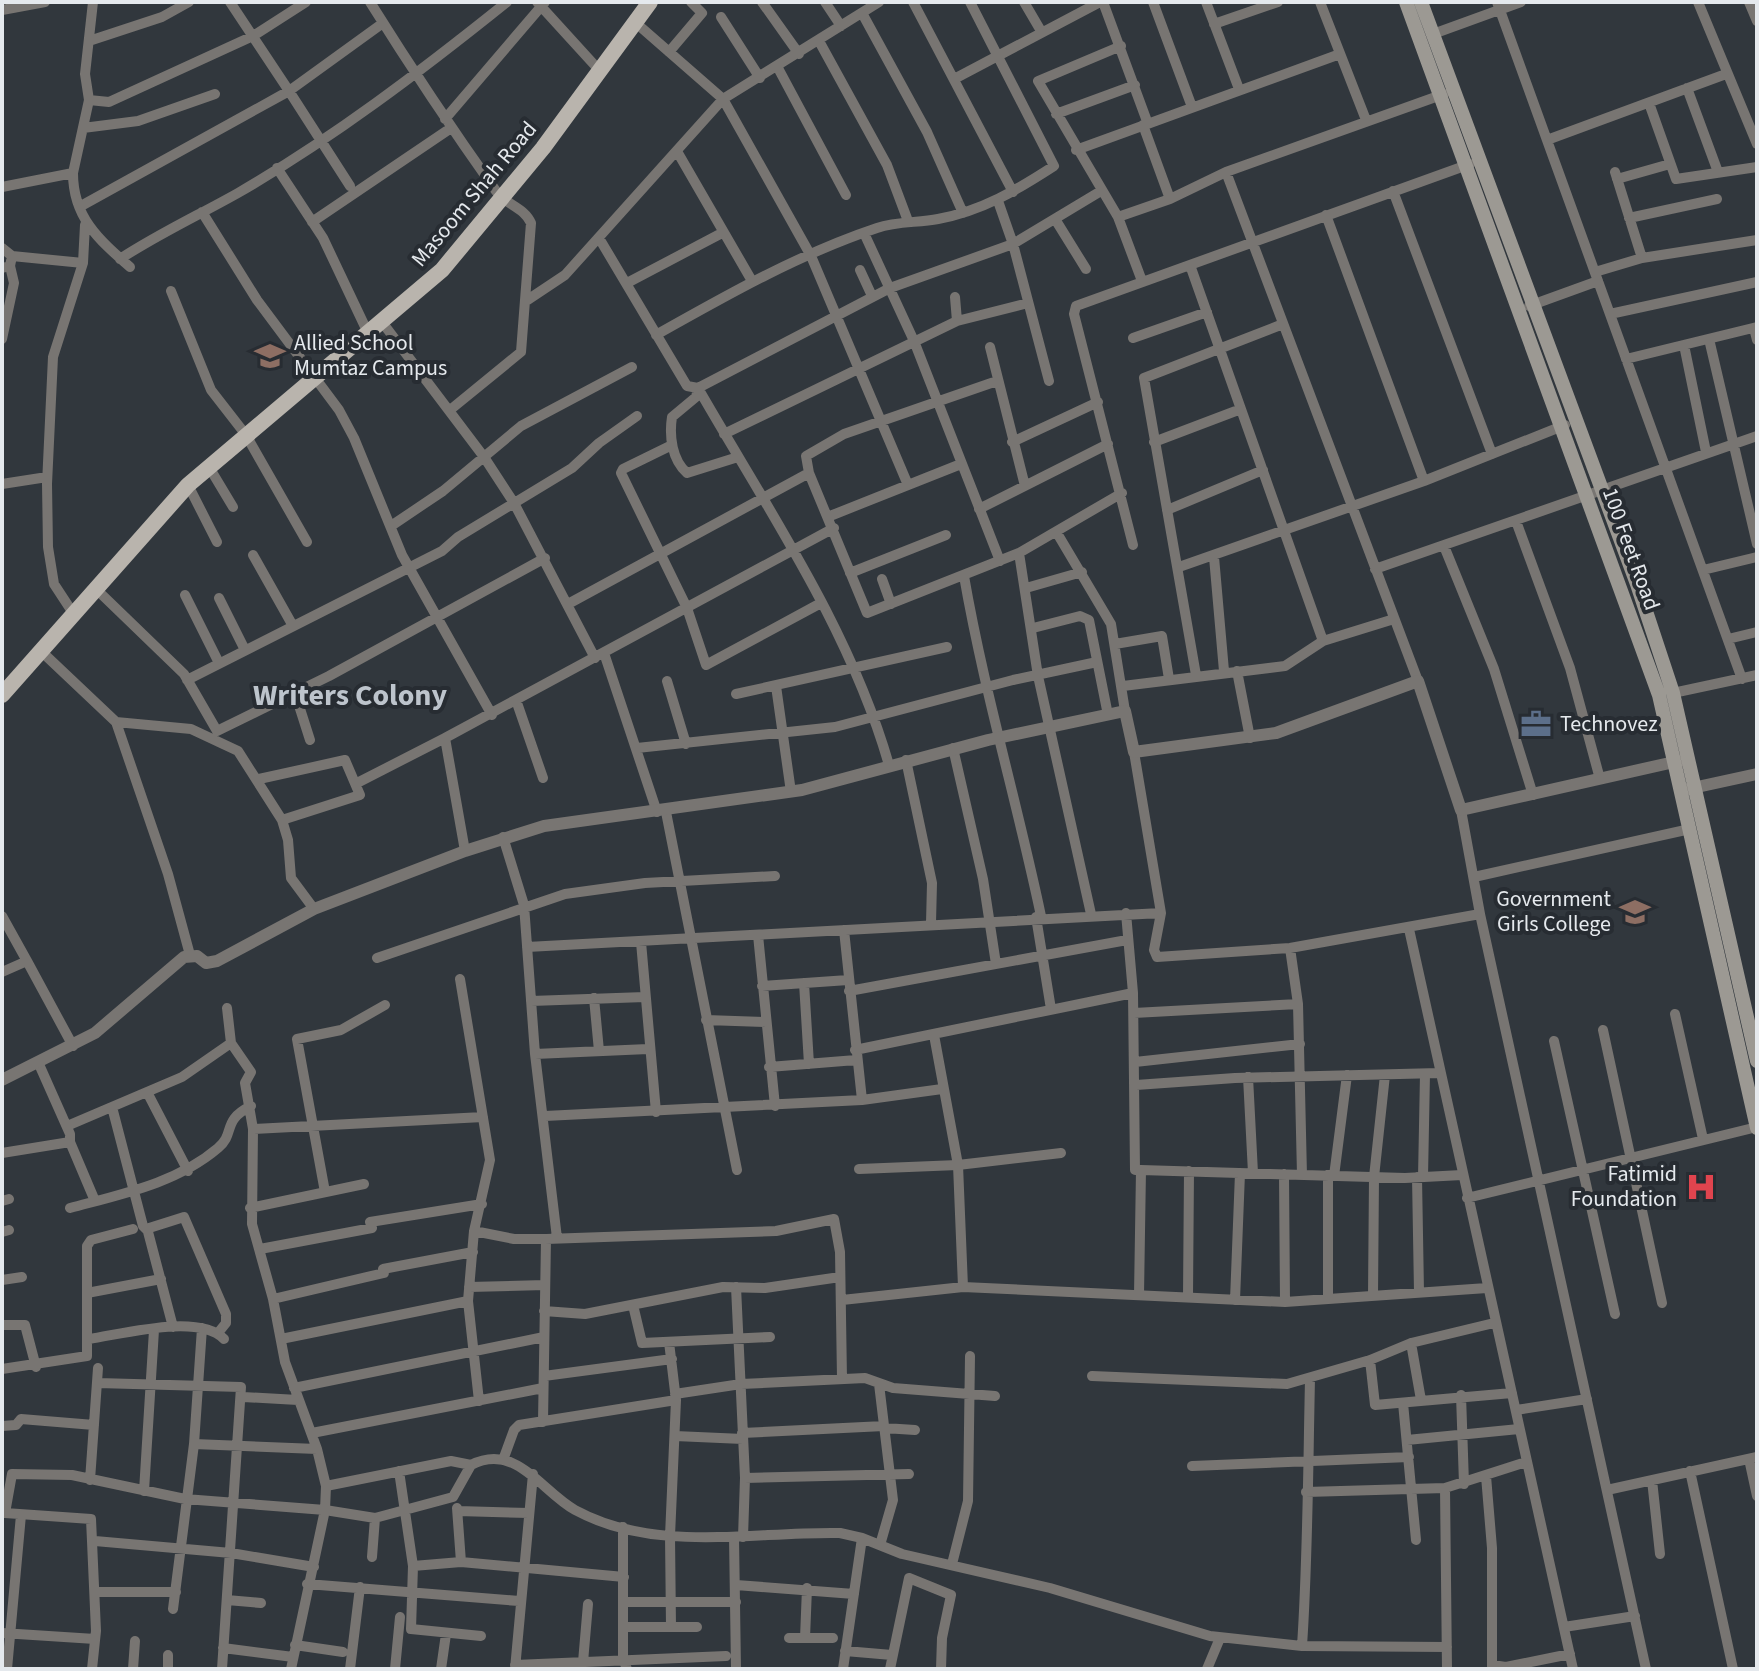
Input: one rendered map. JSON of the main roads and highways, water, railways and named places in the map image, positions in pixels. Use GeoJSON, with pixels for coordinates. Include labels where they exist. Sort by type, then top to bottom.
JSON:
{"type":"FeatureCollection","features":[{"type":"Feature","properties":{"kind":"main road","name":"Masoom Shah Road"},"geometry":{"type":"LineString","coordinates":[[2,695],[188,485],[316,380],[442,270],[502,200],[650,2]]}},
{"type":"Feature","properties":{"kind":"main road","name":"100 Feet Road"},"geometry":{"type":"LineString","coordinates":[[1406,2],[1447,93],[1569,424],[1673,693],[1690,758],[1690,829],[1757,1128]]}},
{"type":"Feature","properties":{"kind":"main road","name":"100 Feet Road"},"geometry":{"type":"LineString","coordinates":[[1421,2],[1433,34],[1447,93]]}},
{"type":"Feature","properties":{"kind":"main road","name":"100 Feet Road"},"geometry":{"type":"LineString","coordinates":[[1596,493],[1659,695],[1675,762],[1689,788],[1757,1061]]}},
{"type":"Feature","properties":{"kind":"place","name":"Allied School Mumtaz Campus"},"geometry":{"type":"Point","coordinates":[270,356]}},
{"type":"Feature","properties":{"kind":"place","name":"Technovez"},"geometry":{"type":"Point","coordinates":[1536,724]}},
{"type":"Feature","properties":{"kind":"place","name":"Government Girls College"},"geometry":{"type":"Point","coordinates":[1635,912]}},
{"type":"Feature","properties":{"kind":"place","name":"Fatimid Foundation"},"geometry":{"type":"Point","coordinates":[1701,1187]}},
{"type":"Feature","properties":{"kind":"district","name":"Writers Colony"},"geometry":{"type":"Point","coordinates":[350,695]}}]}
